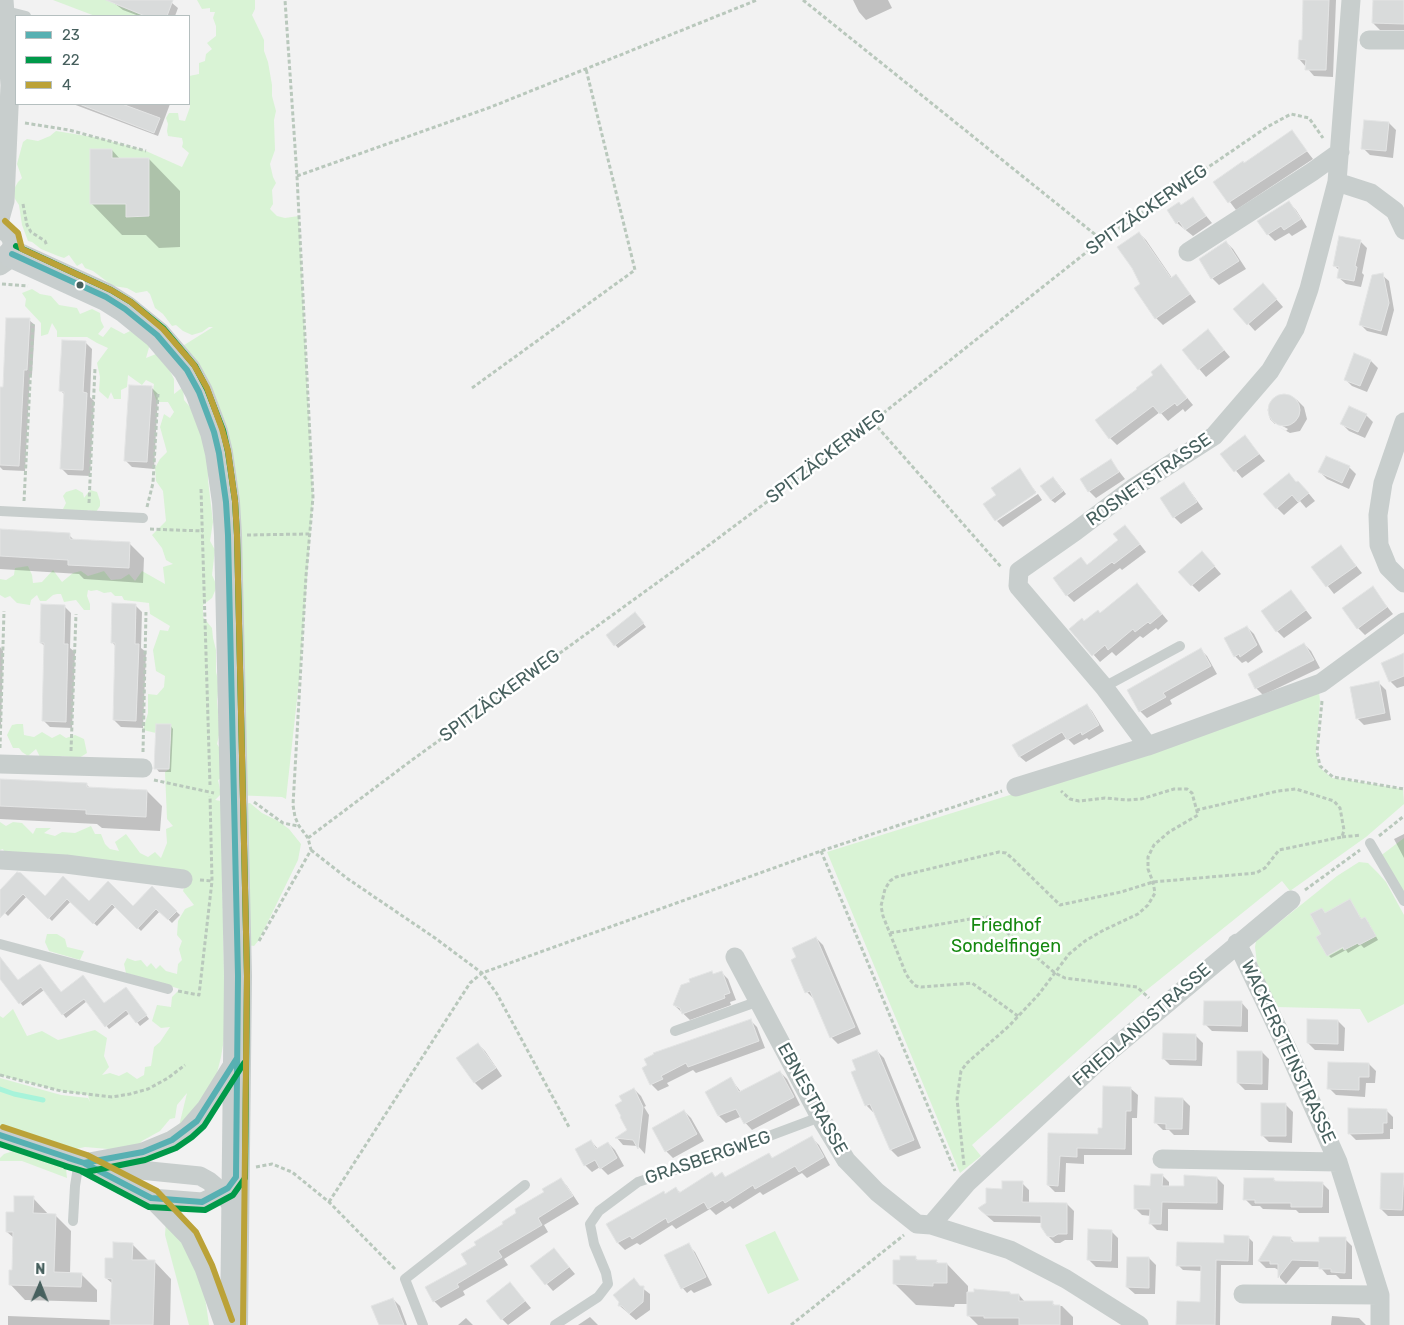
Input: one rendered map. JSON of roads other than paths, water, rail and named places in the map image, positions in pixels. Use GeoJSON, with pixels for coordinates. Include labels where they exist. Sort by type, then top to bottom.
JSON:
{"type":"FeatureCollection","features":[{"type":"Feature","properties":{"kind":"street"},"geometry":{"type":"LineString","coordinates":[[1351,0],[1337,182],[1371,193],[1395,211],[1404,230]]}},
{"type":"Feature","properties":{"kind":"street"},"geometry":{"type":"LineString","coordinates":[[0,220],[5,201],[8,161],[5,7]]}},
{"type":"Feature","properties":{"kind":"street"},"geometry":{"type":"LineString","coordinates":[[1369,40],[1404,40]]}},
{"type":"Feature","properties":{"kind":"street"},"geometry":{"type":"LineString","coordinates":[[1188,252],[1340,152]]}},
{"type":"Feature","properties":{"kind":"street","name":"ROSNETSTRASSE"},"geometry":{"type":"LineString","coordinates":[[1104,687],[1018,586],[1019,571],[1133,488],[1214,436],[1270,371],[1298,321],[1309,289],[1337,182]]}},
{"type":"Feature","properties":{"kind":"street"},"geometry":{"type":"LineString","coordinates":[[0,228],[11,238],[13,248],[6,260],[41,267],[106,298],[125,309],[157,335],[187,370],[199,392],[216,439],[224,480],[215,533],[222,794],[238,976],[238,1187],[234,1325]]}},
{"type":"Feature","properties":{"kind":"street"},"geometry":{"type":"LineString","coordinates":[[1404,422],[1383,483],[1378,515],[1379,544],[1388,567],[1404,583]]}},
{"type":"Feature","properties":{"kind":"street"},"geometry":{"type":"LineString","coordinates":[[1016,787],[1148,746],[1321,683],[1404,622]]}},
{"type":"Feature","properties":{"kind":"street"},"geometry":{"type":"LineString","coordinates":[[1104,687],[1148,746]]}},
{"type":"Feature","properties":{"kind":"street"},"geometry":{"type":"LineString","coordinates":[[0,764],[143,768]]}},
{"type":"Feature","properties":{"kind":"street"},"geometry":{"type":"LineString","coordinates":[[0,860],[66,864],[183,879]]}},
{"type":"Feature","properties":{"kind":"street","name":"FRIEDLANDSTRASSE"},"geometry":{"type":"LineString","coordinates":[[924,1225],[964,1185],[1103,1057],[1291,900]]}},
{"type":"Feature","properties":{"kind":"street","name":"WACKERSTEINSTRASSE"},"geometry":{"type":"LineString","coordinates":[[1238,944],[1288,1048],[1338,1162],[1380,1295],[1380,1325]]}},
{"type":"Feature","properties":{"kind":"street","name":"EBNESTRASSE"},"geometry":{"type":"LineString","coordinates":[[735,957],[820,1117],[846,1160],[877,1192],[924,1225],[1010,1250],[1066,1279],[1139,1325]]}},
{"type":"Feature","properties":{"kind":"street"},"geometry":{"type":"LineString","coordinates":[[81,1162],[143,1152],[172,1140],[187,1130],[197,1121],[237,1058]]}},
{"type":"Feature","properties":{"kind":"street"},"geometry":{"type":"LineString","coordinates":[[0,1135],[81,1162],[126,1170],[200,1176],[209,1181],[238,1187]]}},
{"type":"Feature","properties":{"kind":"street","name":"WACKERSTEINSTRASSE"},"geometry":{"type":"LineString","coordinates":[[1162,1159],[1338,1162]]}},
{"type":"Feature","properties":{"kind":"street"},"geometry":{"type":"LineString","coordinates":[[81,1162],[151,1198],[189,1237],[204,1268],[224,1325]]}},
{"type":"Feature","properties":{"kind":"street"},"geometry":{"type":"LineString","coordinates":[[151,1198],[202,1202],[238,1187]]}},
{"type":"Feature","properties":{"kind":"street"},"geometry":{"type":"LineString","coordinates":[[1243,1294],[1380,1295]]}},
{"type":"Feature","properties":{"kind":"lane"},"geometry":{"type":"LineString","coordinates":[[5,7],[14,13],[22,15]]}},
{"type":"Feature","properties":{"kind":"lane"},"geometry":{"type":"LineString","coordinates":[[0,511],[143,518]]}},
{"type":"Feature","properties":{"kind":"lane"},"geometry":{"type":"LineString","coordinates":[[1104,687],[1180,646]]}},
{"type":"Feature","properties":{"kind":"lane"},"geometry":{"type":"LineString","coordinates":[[1370,843],[1404,902]]}},
{"type":"Feature","properties":{"kind":"lane"},"geometry":{"type":"LineString","coordinates":[[0,944],[168,989]]}},
{"type":"Feature","properties":{"kind":"lane"},"geometry":{"type":"LineString","coordinates":[[675,1031],[759,1001]]}},
{"type":"Feature","properties":{"kind":"lane","name":"GRASBERGWEG"},"geometry":{"type":"LineString","coordinates":[[555,1325],[598,1297],[608,1284],[606,1273],[594,1244],[590,1224],[599,1211],[638,1182],[713,1157],[820,1117]]}},
{"type":"Feature","properties":{"kind":"lane"},"geometry":{"type":"LineString","coordinates":[[73,1221],[75,1186],[81,1162]]}},
{"type":"Feature","properties":{"kind":"lane"},"geometry":{"type":"LineString","coordinates":[[423,1325],[405,1279],[525,1184]]}},
{"type":"Feature","properties":{"kind":"waterway"},"geometry":{"type":"LineString","coordinates":[[0,1089],[43,1100]]}},
{"type":"Feature","properties":{"kind":"park label","name":"Friedhof Sondelfingen"},"geometry":{"type":"Point","coordinates":[1006,936]}}]}
